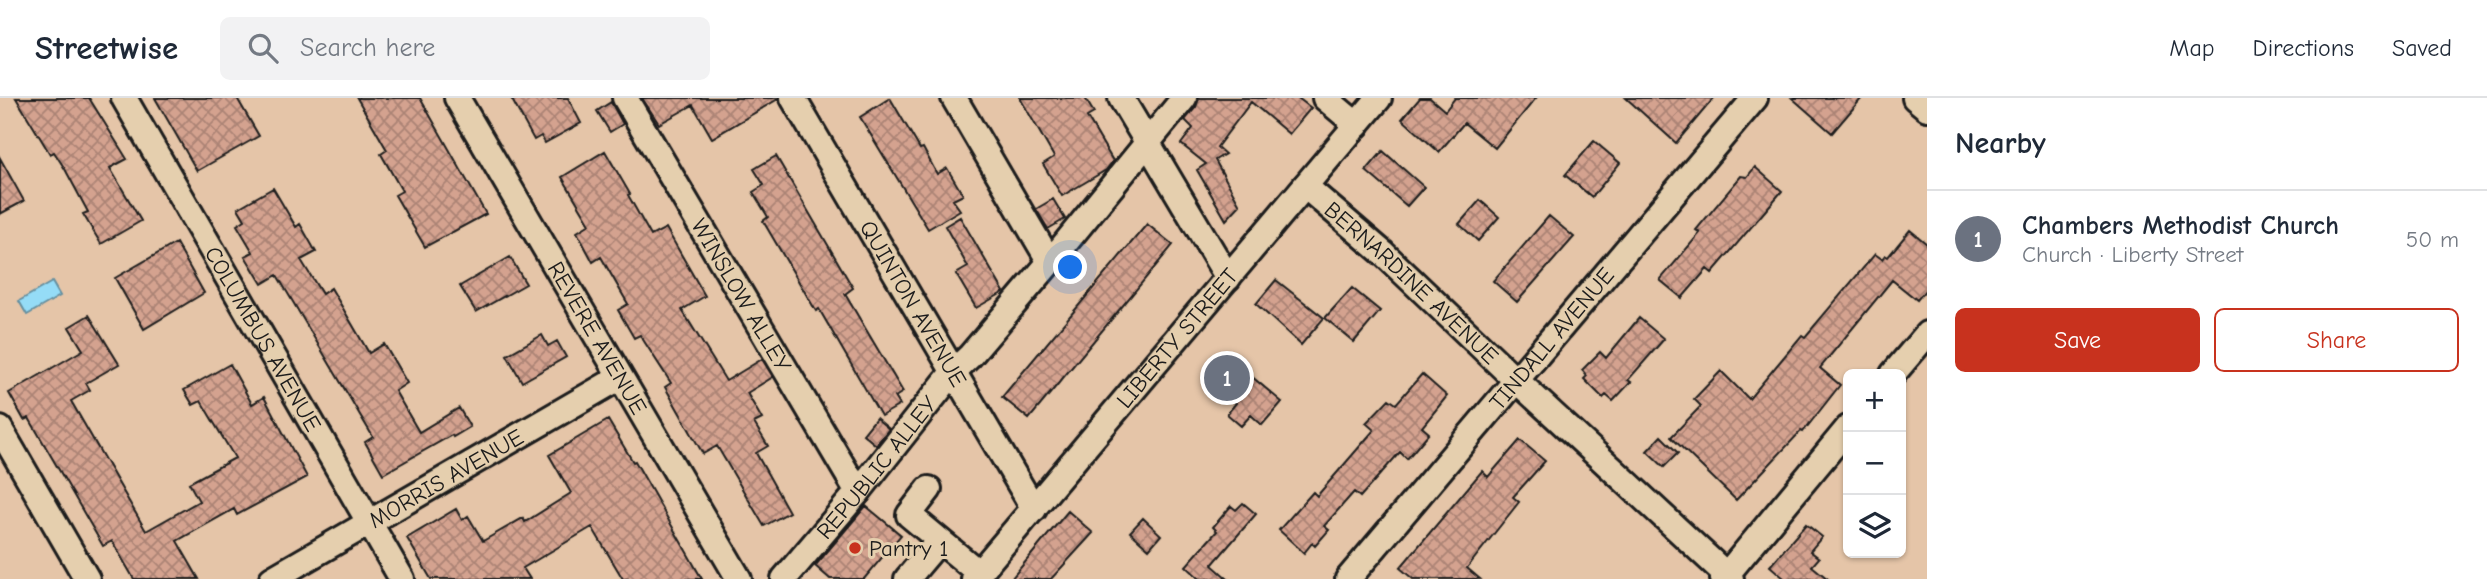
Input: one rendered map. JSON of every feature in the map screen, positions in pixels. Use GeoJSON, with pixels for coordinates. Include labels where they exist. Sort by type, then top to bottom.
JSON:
{"type":"FeatureCollection","features":[{"type":"Feature","properties":{"kind":"street","name":"COLUMBUS AVENUE"},"geometry":{"type":"LineString","coordinates":[[124,98],[402,579]]}},
{"type":"Feature","properties":{"kind":"street","name":"REVERE AVENUE"},"geometry":{"type":"LineString","coordinates":[[457,98],[739,579]]}},
{"type":"Feature","properties":{"kind":"street","name":"WINSLOW ALLEY"},"geometry":{"type":"LineString","coordinates":[[625,98],[858,492]]}},
{"type":"Feature","properties":{"kind":"street","name":"QUINTON AVENUE"},"geometry":{"type":"LineString","coordinates":[[793,98],[1034,509]]}},
{"type":"Feature","properties":{"kind":"street"},"geometry":{"type":"LineString","coordinates":[[954,98],[1050,262]]}},
{"type":"Feature","properties":{"kind":"street"},"geometry":{"type":"LineString","coordinates":[[1121,98],[1228,278]]}},
{"type":"Feature","properties":{"kind":"street","name":"REPUBLIC ALLEY"},"geometry":{"type":"LineString","coordinates":[[784,579],[858,492],[954,371],[1050,262],[1184,98]]}},
{"type":"Feature","properties":{"kind":"street"},"geometry":{"type":"LineString","coordinates":[[1325,98],[1357,124]]}},
{"type":"Feature","properties":{"kind":"street","name":"LIBERTY STREET"},"geometry":{"type":"LineString","coordinates":[[977,576],[1379,98]]}},
{"type":"Feature","properties":{"kind":"street","name":"TINDALL AVENUE"},"geometry":{"type":"LineString","coordinates":[[1348,579],[1755,98]]}},
{"type":"Feature","properties":{"kind":"street"},"geometry":{"type":"LineString","coordinates":[[1915,98],[1927,108]]}},
{"type":"Feature","properties":{"kind":"street","name":"BERNARDINE AVENUE"},"geometry":{"type":"LineString","coordinates":[[1306,186],[1383,253],[1727,578]]}},
{"type":"Feature","properties":{"kind":"street"},"geometry":{"type":"LineString","coordinates":[[1898,369],[1927,334]]}},
{"type":"Feature","properties":{"kind":"street","name":"MORRIS AVENUE"},"geometry":{"type":"LineString","coordinates":[[272,579],[619,378]]}},
{"type":"Feature","properties":{"kind":"street"},"geometry":{"type":"LineString","coordinates":[[0,429],[87,579]]}},
{"type":"Feature","properties":{"kind":"street"},"geometry":{"type":"LineString","coordinates":[[1727,578],[1845,432]]}},
{"type":"Feature","properties":{"kind":"street"},"geometry":{"type":"LineString","coordinates":[[929,489],[909,515],[977,576]]}},
{"type":"Feature","properties":{"kind":"street"},"geometry":{"type":"LineString","coordinates":[[907,579],[939,541]]}},
{"type":"Feature","properties":{"kind":"water"},"geometry":{"type":"Polygon","coordinates":[[[52,282],[60,296],[27,315],[19,301],[52,282]]]}},
{"type":"Feature","properties":{"kind":"building"},"geometry":{"type":"Polygon","coordinates":[[[16,98],[89,98],[127,159],[110,168],[141,221],[101,244],[83,214],[88,212],[65,169],[54,152],[50,154],[16,98]]]}},
{"type":"Feature","properties":{"kind":"building"},"geometry":{"type":"Polygon","coordinates":[[[155,98],[237,98],[259,136],[197,171],[155,98]]]}},
{"type":"Feature","properties":{"kind":"building"},"geometry":{"type":"Polygon","coordinates":[[[357,98],[420,98],[486,214],[425,247],[395,195],[402,191],[381,154],[387,150],[357,98]]]}},
{"type":"Feature","properties":{"kind":"building"},"geometry":{"type":"Polygon","coordinates":[[[511,98],[568,98],[581,123],[545,143],[541,136],[534,140],[511,98]]]}},
{"type":"Feature","properties":{"kind":"building"},"geometry":{"type":"Polygon","coordinates":[[[642,98],[778,99],[712,138],[693,105],[659,124],[642,98]]]}},
{"type":"Feature","properties":{"kind":"building"},"geometry":{"type":"Polygon","coordinates":[[[890,98],[937,174],[947,168],[963,195],[953,200],[960,210],[928,229],[860,117],[890,98]]]}},
{"type":"Feature","properties":{"kind":"building"},"geometry":{"type":"Polygon","coordinates":[[[1020,98],[1085,98],[1094,113],[1087,117],[1113,161],[1106,170],[1062,196],[1043,164],[1054,157],[1020,98]]]}},
{"type":"Feature","properties":{"kind":"building"},"geometry":{"type":"Polygon","coordinates":[[[1199,98],[1298,98],[1311,108],[1289,134],[1251,102],[1217,147],[1225,154],[1215,160],[1240,205],[1226,220],[1197,170],[1206,164],[1181,144],[1193,128],[1185,120],[1196,107],[1199,98]]]}},
{"type":"Feature","properties":{"kind":"building"},"geometry":{"type":"Polygon","coordinates":[[[1420,98],[1430,98],[1445,111],[1455,98],[1536,98],[1495,148],[1464,123],[1439,152],[1402,119],[1420,98]]]}},
{"type":"Feature","properties":{"kind":"building"},"geometry":{"type":"Polygon","coordinates":[[[1626,98],[1714,98],[1676,143],[1626,98]]]}},
{"type":"Feature","properties":{"kind":"building"},"geometry":{"type":"Polygon","coordinates":[[[1792,98],[1862,98],[1832,133],[1792,98]]]}},
{"type":"Feature","properties":{"kind":"building"},"geometry":{"type":"Polygon","coordinates":[[[611,102],[623,124],[610,132],[597,111],[611,102]]]}},
{"type":"Feature","properties":{"kind":"building"},"geometry":{"type":"Polygon","coordinates":[[[1594,141],[1620,163],[1592,197],[1565,175],[1594,141]]]}},
{"type":"Feature","properties":{"kind":"building"},"geometry":{"type":"Polygon","coordinates":[[[605,151],[651,236],[666,228],[705,296],[682,310],[726,381],[762,359],[773,377],[747,393],[762,419],[754,423],[768,446],[756,453],[789,512],[764,526],[717,446],[703,454],[665,387],[671,383],[640,335],[634,338],[618,310],[628,304],[601,257],[593,262],[577,232],[590,224],[562,177],[605,151]]]}},
{"type":"Feature","properties":{"kind":"building"},"geometry":{"type":"Polygon","coordinates":[[[1383,151],[1424,187],[1407,206],[1366,171],[1383,151]]]}},
{"type":"Feature","properties":{"kind":"building"},"geometry":{"type":"Polygon","coordinates":[[[776,156],[853,288],[845,294],[903,392],[895,397],[900,405],[881,416],[819,309],[816,311],[763,221],[768,217],[753,192],[764,185],[754,169],[776,156]]]}},
{"type":"Feature","properties":{"kind":"building"},"geometry":{"type":"Polygon","coordinates":[[[0,158],[24,201],[0,214],[0,158]]]}},
{"type":"Feature","properties":{"kind":"building"},"geometry":{"type":"Polygon","coordinates":[[[1755,167],[1782,191],[1712,273],[1707,269],[1682,298],[1660,280],[1700,233],[1696,230],[1741,176],[1747,177],[1755,167]]]}},
{"type":"Feature","properties":{"kind":"building"},"geometry":{"type":"Polygon","coordinates":[[[273,188],[296,227],[300,224],[316,252],[301,260],[322,294],[331,288],[369,353],[384,344],[407,383],[395,391],[419,432],[459,408],[470,427],[383,474],[365,442],[373,437],[277,275],[262,284],[245,256],[253,252],[237,225],[245,220],[238,208],[273,188]]]}},
{"type":"Feature","properties":{"kind":"building"},"geometry":{"type":"Polygon","coordinates":[[[1053,199],[1065,219],[1048,229],[1036,209],[1053,199]]]}},
{"type":"Feature","properties":{"kind":"building"},"geometry":{"type":"Polygon","coordinates":[[[1480,200],[1499,217],[1478,241],[1459,224],[1480,200]]]}},
{"type":"Feature","properties":{"kind":"building"},"geometry":{"type":"Polygon","coordinates":[[[1549,216],[1574,237],[1517,302],[1493,281],[1549,216]]]}},
{"type":"Feature","properties":{"kind":"building"},"geometry":{"type":"Polygon","coordinates":[[[960,217],[1004,292],[976,308],[956,274],[968,267],[945,226],[960,217]]]}},
{"type":"Feature","properties":{"kind":"building"},"geometry":{"type":"Polygon","coordinates":[[[1147,224],[1173,245],[1029,419],[1002,397],[1147,224]]]}},
{"type":"Feature","properties":{"kind":"building"},"geometry":{"type":"Polygon","coordinates":[[[1910,230],[1927,244],[1927,288],[1917,300],[1892,280],[1820,368],[1840,385],[1803,432],[1801,431],[1736,500],[1671,437],[1701,406],[1694,399],[1721,371],[1749,399],[1875,254],[1882,259],[1885,255],[1888,257],[1910,230]]]}},
{"type":"Feature","properties":{"kind":"building"},"geometry":{"type":"Polygon","coordinates":[[[176,243],[204,293],[144,329],[115,278],[176,243]]]}},
{"type":"Feature","properties":{"kind":"building"},"geometry":{"type":"Polygon","coordinates":[[[510,257],[526,284],[476,312],[460,286],[510,257]]]}},
{"type":"Feature","properties":{"kind":"building"},"geometry":{"type":"Polygon","coordinates":[[[1276,280],[1324,318],[1301,345],[1256,304],[1276,280]]]}},
{"type":"Feature","properties":{"kind":"building"},"geometry":{"type":"Polygon","coordinates":[[[1352,288],[1380,311],[1354,342],[1325,318],[1352,288]]]}},
{"type":"Feature","properties":{"kind":"building"},"geometry":{"type":"Polygon","coordinates":[[[89,315],[119,364],[86,383],[90,390],[71,401],[146,531],[199,501],[189,483],[235,458],[201,401],[193,405],[184,390],[230,364],[252,404],[264,397],[307,477],[237,515],[234,509],[177,541],[199,579],[134,579],[112,541],[103,546],[29,418],[24,420],[9,393],[83,350],[69,327],[89,315]]]}},
{"type":"Feature","properties":{"kind":"building"},"geometry":{"type":"Polygon","coordinates":[[[1639,318],[1664,339],[1613,401],[1606,395],[1603,398],[1584,379],[1587,376],[1582,370],[1600,352],[1606,358],[1639,318]]]}},
{"type":"Feature","properties":{"kind":"building"},"geometry":{"type":"Polygon","coordinates":[[[542,335],[548,346],[557,341],[566,357],[522,382],[507,355],[542,335]]]}},
{"type":"Feature","properties":{"kind":"building"},"geometry":{"type":"Polygon","coordinates":[[[1232,360],[1282,402],[1262,425],[1251,415],[1241,426],[1227,414],[1236,403],[1213,383],[1232,360]]]}},
{"type":"Feature","properties":{"kind":"building"},"geometry":{"type":"Polygon","coordinates":[[[1422,374],[1447,396],[1422,427],[1429,433],[1407,459],[1400,452],[1360,497],[1354,492],[1324,526],[1329,530],[1315,546],[1312,543],[1304,553],[1279,530],[1313,492],[1317,496],[1374,430],[1366,423],[1389,399],[1396,404],[1422,374]]]}},
{"type":"Feature","properties":{"kind":"building"},"geometry":{"type":"Polygon","coordinates":[[[876,418],[889,429],[876,445],[863,434],[876,418]]]}},
{"type":"Feature","properties":{"kind":"building"},"geometry":{"type":"Polygon","coordinates":[[[608,420],[633,462],[635,461],[702,579],[623,579],[592,527],[523,568],[530,579],[431,579],[407,538],[456,509],[462,520],[468,516],[483,541],[523,518],[525,522],[571,493],[549,455],[608,420]]]}},
{"type":"Feature","properties":{"kind":"building"},"geometry":{"type":"Polygon","coordinates":[[[1661,436],[1678,453],[1664,467],[1647,451],[1661,436]]]}},
{"type":"Feature","properties":{"kind":"building"},"geometry":{"type":"Polygon","coordinates":[[[1520,440],[1545,461],[1513,497],[1519,502],[1467,568],[1480,579],[1413,579],[1400,568],[1482,471],[1488,477],[1520,440]]]}},
{"type":"Feature","properties":{"kind":"building"},"geometry":{"type":"Polygon","coordinates":[[[1243,503],[1256,514],[1212,565],[1228,579],[1200,579],[1186,566],[1217,531],[1213,527],[1231,506],[1236,510],[1243,503]]]}},
{"type":"Feature","properties":{"kind":"building","name":"Pantry 1"},"geometry":{"type":"Polygon","coordinates":[[[866,506],[901,535],[864,579],[830,579],[815,566],[866,506]]]}},
{"type":"Feature","properties":{"kind":"building"},"geometry":{"type":"Polygon","coordinates":[[[1068,511],[1093,533],[1051,579],[1011,579],[1068,511]]]}},
{"type":"Feature","properties":{"kind":"building"},"geometry":{"type":"Polygon","coordinates":[[[1143,518],[1161,535],[1149,549],[1130,532],[1143,518]]]}},
{"type":"Feature","properties":{"kind":"building"},"geometry":{"type":"Polygon","coordinates":[[[1806,524],[1822,537],[1810,551],[1819,558],[1812,566],[1828,579],[1785,579],[1770,566],[1806,524]]]}},
{"type":"Feature","properties":{"kind":"place","name":"Chambers Methodist Church"},"geometry":{"type":"Point","coordinates":[1227,378]}},
{"type":"Feature","properties":{"kind":"place","name":"Pantry 1"},"geometry":{"type":"Point","coordinates":[855,548]}}]}
